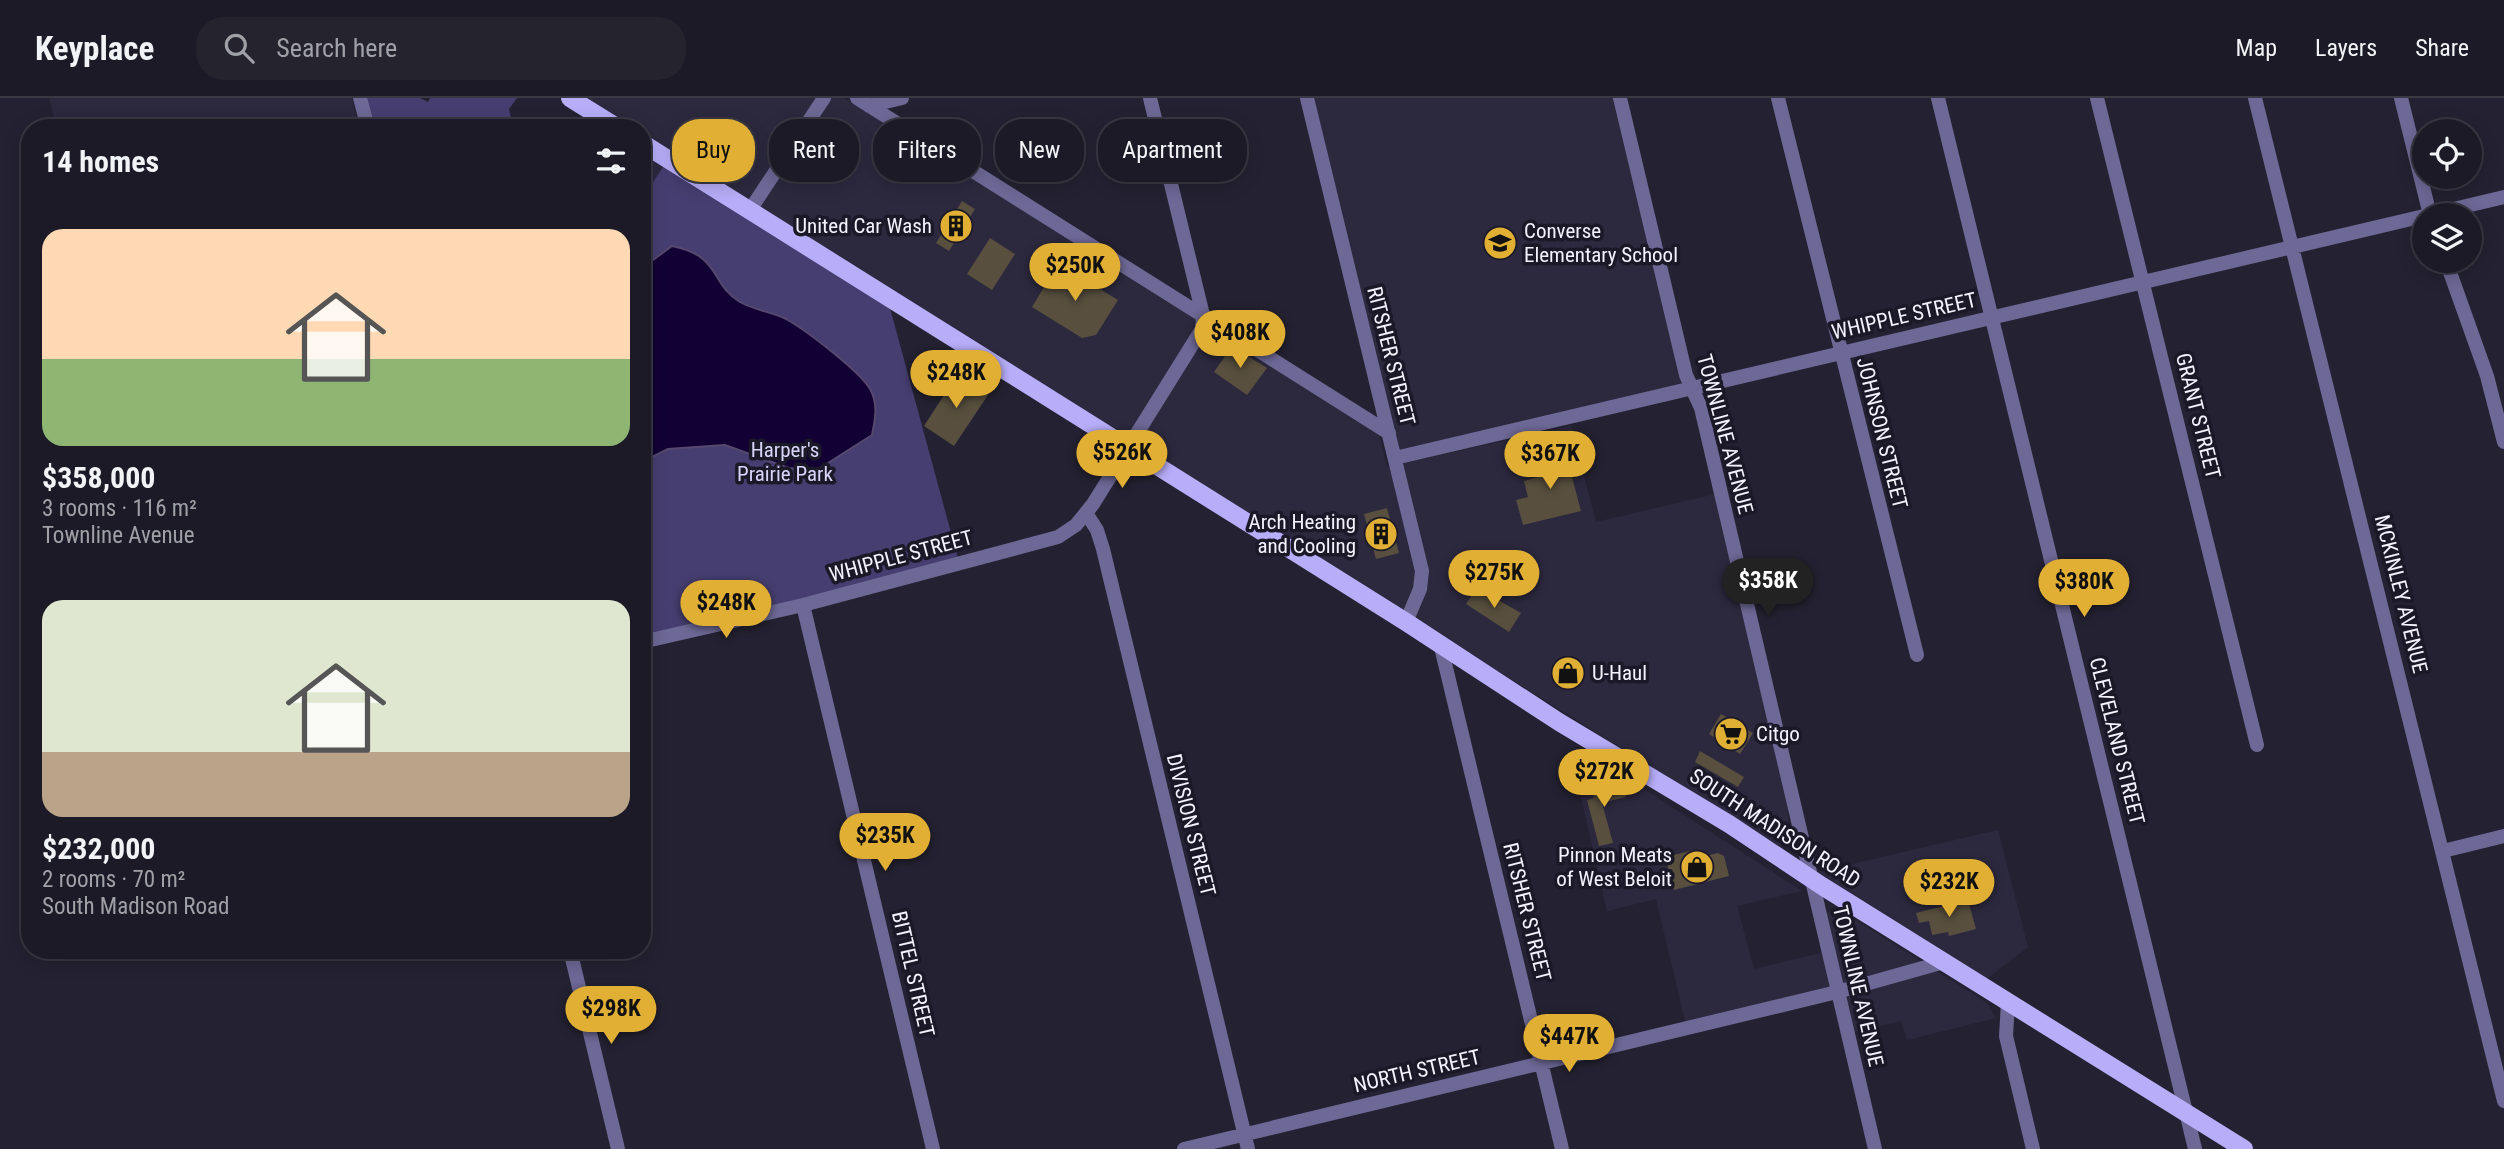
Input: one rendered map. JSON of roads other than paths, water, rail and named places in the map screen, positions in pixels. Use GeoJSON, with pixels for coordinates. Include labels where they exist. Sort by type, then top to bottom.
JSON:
{"type":"FeatureCollection","features":[{"type":"Feature","properties":{"kind":"main road"},"geometry":{"type":"LineString","coordinates":[[570,98],[604,119]]}},
{"type":"Feature","properties":{"kind":"main road","name":"SOUTH MADISON ROAD"},"geometry":{"type":"LineString","coordinates":[[651,149],[1440,643],[1559,722],[1688,799],[2244,1149]]}},
{"type":"Feature","properties":{"kind":"street"},"geometry":{"type":"LineString","coordinates":[[360,98],[366,119]]}},
{"type":"Feature","properties":{"kind":"street"},"geometry":{"type":"LineString","coordinates":[[750,210],[824,98]]}},
{"type":"Feature","properties":{"kind":"street"},"geometry":{"type":"LineString","coordinates":[[863,102],[902,98]]}},
{"type":"Feature","properties":{"kind":"street"},"geometry":{"type":"LineString","coordinates":[[1150,98],[1203,315]]}},
{"type":"Feature","properties":{"kind":"street","name":"RITSHER STREET"},"geometry":{"type":"LineString","coordinates":[[1307,98],[1422,571],[1420,589],[1406,622]]}},
{"type":"Feature","properties":{"kind":"street","name":"TOWNLINE AVENUE"},"geometry":{"type":"LineString","coordinates":[[1620,98],[1686,375],[1701,408],[1875,1149]]}},
{"type":"Feature","properties":{"kind":"street","name":"JOHNSON STREET"},"geometry":{"type":"LineString","coordinates":[[1778,98],[1917,655]]}},
{"type":"Feature","properties":{"kind":"street","name":"CLEVELAND STREET"},"geometry":{"type":"LineString","coordinates":[[1938,98],[2195,1149]]}},
{"type":"Feature","properties":{"kind":"street","name":"GRANT STREET"},"geometry":{"type":"LineString","coordinates":[[2097,98],[2257,745]]}},
{"type":"Feature","properties":{"kind":"street","name":"MCKINLEY AVENUE"},"geometry":{"type":"LineString","coordinates":[[2255,98],[2504,1101]]}},
{"type":"Feature","properties":{"kind":"street"},"geometry":{"type":"LineString","coordinates":[[2400,98],[2425,203]]}},
{"type":"Feature","properties":{"kind":"street"},"geometry":{"type":"LineString","coordinates":[[863,102],[1388,433]]}},
{"type":"Feature","properties":{"kind":"street","name":"WHIPPLE STREET"},"geometry":{"type":"LineString","coordinates":[[2479,203],[2504,197]]}},
{"type":"Feature","properties":{"kind":"street","name":"WHIPPLE STREET"},"geometry":{"type":"LineString","coordinates":[[1395,458],[2412,219]]}},
{"type":"Feature","properties":{"kind":"street"},"geometry":{"type":"LineString","coordinates":[[2450,273],[2487,376],[2504,442]]}},
{"type":"Feature","properties":{"kind":"street","name":"WHIPPLE STREET"},"geometry":{"type":"LineString","coordinates":[[651,640],[803,605],[1058,537],[1076,525],[1086,513],[1197,341],[1202,329],[1203,315]]}},
{"type":"Feature","properties":{"kind":"street","name":"DIVISION STREET"},"geometry":{"type":"LineString","coordinates":[[1086,513],[1097,530],[1103,549],[1248,1149]]}},
{"type":"Feature","properties":{"kind":"street","name":"BITTEL STREET"},"geometry":{"type":"LineString","coordinates":[[803,605],[933,1149]]}},
{"type":"Feature","properties":{"kind":"street","name":"RITSHER STREET"},"geometry":{"type":"LineString","coordinates":[[1440,643],[1562,1149]]}},
{"type":"Feature","properties":{"kind":"street"},"geometry":{"type":"LineString","coordinates":[[2444,851],[2504,836]]}},
{"type":"Feature","properties":{"kind":"street"},"geometry":{"type":"LineString","coordinates":[[572,959],[618,1149]]}},
{"type":"Feature","properties":{"kind":"street","name":"NORTH STREET"},"geometry":{"type":"LineString","coordinates":[[1184,1149],[1837,992],[1944,962]]}},
{"type":"Feature","properties":{"kind":"street"},"geometry":{"type":"LineString","coordinates":[[2008,1002],[2006,1036],[2033,1149]]}},
{"type":"Feature","properties":{"kind":"place","name":"United Car Wash"},"geometry":{"type":"Point","coordinates":[956,226]}},
{"type":"Feature","properties":{"kind":"place","name":"Converse Elementary School"},"geometry":{"type":"Point","coordinates":[1500,243]}},
{"type":"Feature","properties":{"kind":"place","name":"Arch Heating and Cooling"},"geometry":{"type":"Point","coordinates":[1381,534]}},
{"type":"Feature","properties":{"kind":"place","name":"U-Haul"},"geometry":{"type":"Point","coordinates":[1568,673]}},
{"type":"Feature","properties":{"kind":"place","name":"Citgo"},"geometry":{"type":"Point","coordinates":[1731,734]}},
{"type":"Feature","properties":{"kind":"place","name":"Pinnon Meats of West Beloit"},"geometry":{"type":"Point","coordinates":[1697,867]}},
{"type":"Feature","properties":{"kind":"park label","name":"Harper's Prairie Park"},"geometry":{"type":"Point","coordinates":[785,462]}}]}
